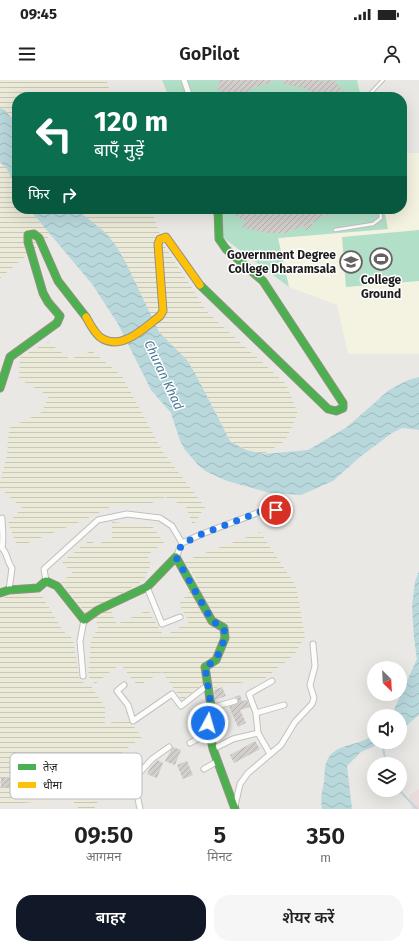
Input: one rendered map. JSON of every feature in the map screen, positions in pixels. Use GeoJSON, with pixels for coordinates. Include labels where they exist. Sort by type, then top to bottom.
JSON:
{"type":"FeatureCollection","features":[{"type":"Feature","properties":{"kind":"street"},"geometry":{"type":"LineString","coordinates":[[184,80],[188,92]]}},
{"type":"Feature","properties":{"kind":"street"},"geometry":{"type":"LineString","coordinates":[[0,388],[10,357],[57,323],[60,316],[56,309],[47,302],[42,292],[28,242],[28,235],[34,234],[39,238],[58,280],[102,339],[114,343],[124,341],[160,316],[163,311],[158,244],[160,239],[166,237],[196,282],[328,409],[336,411],[343,408],[342,403],[262,281],[226,249],[220,239],[218,214]]}},
{"type":"Feature","properties":{"kind":"street"},"geometry":{"type":"LineString","coordinates":[[83,676],[80,641],[84,620],[98,610],[147,587],[176,557],[182,544],[202,534],[265,510],[287,510]]}},
{"type":"Feature","properties":{"kind":"street"},"geometry":{"type":"LineString","coordinates":[[46,581],[44,569],[98,520],[126,514],[160,518],[172,526],[182,544]]}},
{"type":"Feature","properties":{"kind":"street"},"geometry":{"type":"LineString","coordinates":[[2,518],[1,531],[4,539],[2,548],[7,553],[8,563],[12,568],[9,590]]}},
{"type":"Feature","properties":{"kind":"street"},"geometry":{"type":"LineString","coordinates":[[176,557],[212,621],[224,628],[225,638],[216,660],[205,667],[211,708],[208,723],[214,749],[235,808]]}},
{"type":"Feature","properties":{"kind":"street"},"geometry":{"type":"LineString","coordinates":[[0,593],[9,590],[38,588],[46,581]]}},
{"type":"Feature","properties":{"kind":"street"},"geometry":{"type":"LineString","coordinates":[[46,581],[57,586],[84,620]]}},
{"type":"Feature","properties":{"kind":"street"},"geometry":{"type":"LineString","coordinates":[[147,587],[162,624],[180,617]]}},
{"type":"Feature","properties":{"kind":"street"},"geometry":{"type":"LineString","coordinates":[[235,808],[240,784],[248,773],[281,745],[295,722],[312,704],[314,698],[310,685],[314,666],[313,644]]}},
{"type":"Feature","properties":{"kind":"street"},"geometry":{"type":"LineString","coordinates":[[270,754],[258,733],[256,713],[249,694],[272,681]]}},
{"type":"Feature","properties":{"kind":"street"},"geometry":{"type":"LineString","coordinates":[[124,686],[117,691],[128,705],[133,721],[172,694],[181,706],[208,685]]}},
{"type":"Feature","properties":{"kind":"street"},"geometry":{"type":"LineString","coordinates":[[211,708],[235,701]]}},
{"type":"Feature","properties":{"kind":"street"},"geometry":{"type":"LineString","coordinates":[[256,713],[284,705]]}},
{"type":"Feature","properties":{"kind":"street"},"geometry":{"type":"LineString","coordinates":[[190,743],[210,732]]}},
{"type":"Feature","properties":{"kind":"street"},"geometry":{"type":"LineString","coordinates":[[214,749],[233,739],[258,733]]}},
{"type":"Feature","properties":{"kind":"street"},"geometry":{"type":"LineString","coordinates":[[142,770],[152,759],[168,747]]}},
{"type":"Feature","properties":{"kind":"street"},"geometry":{"type":"LineString","coordinates":[[204,769],[218,761]]}},
{"type":"Feature","properties":{"kind":"street"},"geometry":{"type":"LineString","coordinates":[[138,799],[140,809]]}},
{"type":"Feature","properties":{"kind":"lane"},"geometry":{"type":"LineString","coordinates":[[372,92],[383,80]]}},
{"type":"Feature","properties":{"kind":"lane"},"geometry":{"type":"LineString","coordinates":[[335,230],[373,224],[381,218],[381,214]]}},
{"type":"Feature","properties":{"kind":"shaded area"},"geometry":{"type":"Polygon","coordinates":[[[0,80],[106,80],[110,92],[12,92],[12,119],[5,110],[0,108],[0,80]]]}},
{"type":"Feature","properties":{"kind":"shaded area","name":"Government Degree College Dharamsala"},"geometry":{"type":"Polygon","coordinates":[[[407,153],[419,153],[419,354],[348,354],[337,305],[289,287],[278,238],[388,229],[385,214],[407,214],[407,153]]]}},
{"type":"Feature","properties":{"kind":"shaded area"},"geometry":{"type":"Polygon","coordinates":[[[0,162],[7,169],[12,179],[12,214],[33,214],[51,235],[0,278],[0,162]]]}},
{"type":"Feature","properties":{"kind":"shaded area"},"geometry":{"type":"Polygon","coordinates":[[[81,214],[153,214],[164,245],[208,313],[286,384],[298,414],[285,441],[264,454],[246,450],[230,441],[187,360],[159,332],[117,247],[81,214]]]}},
{"type":"Feature","properties":{"kind":"shaded area"},"geometry":{"type":"Polygon","coordinates":[[[48,342],[70,359],[92,351],[122,376],[163,452],[205,507],[193,526],[186,507],[165,497],[152,503],[112,506],[82,521],[18,547],[8,523],[22,508],[0,488],[0,483],[7,455],[9,428],[42,412],[49,396],[19,379],[20,357],[48,342]]]}},
{"type":"Feature","properties":{"kind":"shaded area"},"geometry":{"type":"Polygon","coordinates":[[[112,522],[152,526],[164,543],[147,555],[151,564],[144,580],[85,613],[61,582],[72,573],[62,562],[91,539],[95,545],[112,538],[112,522]]]}},
{"type":"Feature","properties":{"kind":"shaded area"},"geometry":{"type":"Polygon","coordinates":[[[260,532],[296,586],[305,637],[294,655],[265,678],[214,688],[210,679],[182,700],[162,672],[138,686],[120,664],[95,684],[88,676],[91,640],[98,628],[95,617],[110,608],[117,624],[148,610],[164,636],[189,622],[179,604],[198,581],[184,561],[260,532]]]}},
{"type":"Feature","properties":{"kind":"shaded area"},"geometry":{"type":"Polygon","coordinates":[[[15,594],[41,594],[63,631],[73,639],[80,681],[91,686],[105,707],[105,724],[128,719],[142,737],[121,753],[10,753],[10,799],[46,799],[46,801],[0,805],[0,599],[15,594]]]}},
{"type":"Feature","properties":{"kind":"shaded area"},"geometry":{"type":"Polygon","coordinates":[[[419,789],[419,809],[411,809],[409,795],[419,789]]]}},
{"type":"Feature","properties":{"kind":"shaded area"},"geometry":{"type":"Polygon","coordinates":[[[71,799],[99,799],[94,809],[79,809],[71,799]]]}},
{"type":"Feature","properties":{"kind":"green space"},"geometry":{"type":"Polygon","coordinates":[[[162,80],[357,80],[360,92],[167,92],[162,80]]]}},
{"type":"Feature","properties":{"kind":"green space"},"geometry":{"type":"Polygon","coordinates":[[[213,214],[385,214],[388,229],[278,238],[289,287],[221,236],[213,214]]]}},
{"type":"Feature","properties":{"kind":"green space","name":"College Ground"},"geometry":{"type":"Polygon","coordinates":[[[419,230],[419,281],[346,287],[342,237],[419,230]]]}},
{"type":"Feature","properties":{"kind":"water"},"geometry":{"type":"Polygon","coordinates":[[[0,108],[5,110],[12,119],[12,179],[7,169],[0,162],[0,108]]]}},
{"type":"Feature","properties":{"kind":"water","name":"Churan Khad"},"geometry":{"type":"Polygon","coordinates":[[[33,214],[82,214],[106,233],[117,247],[127,265],[159,332],[187,360],[230,441],[246,450],[264,454],[308,450],[347,427],[389,390],[408,380],[419,377],[419,430],[402,428],[392,433],[360,457],[333,481],[301,495],[270,493],[227,481],[207,472],[199,466],[185,450],[180,441],[171,413],[151,390],[118,324],[92,284],[33,214]]]}},
{"type":"Feature","properties":{"kind":"water"},"geometry":{"type":"Polygon","coordinates":[[[419,571],[419,715],[407,725],[407,709],[394,709],[398,701],[407,701],[407,681],[417,659],[412,606],[415,582],[419,571]]]}},
{"type":"Feature","properties":{"kind":"water"},"geometry":{"type":"Polygon","coordinates":[[[367,738],[368,749],[361,752],[347,766],[352,809],[322,809],[321,799],[325,768],[330,756],[341,748],[367,738]]]}},
{"type":"Feature","properties":{"kind":"building"},"geometry":{"type":"Polygon","coordinates":[[[218,80],[275,80],[253,88],[247,92],[219,92],[220,91],[216,87],[220,84],[218,80]]]}},
{"type":"Feature","properties":{"kind":"building"},"geometry":{"type":"Polygon","coordinates":[[[282,80],[321,80],[326,82],[328,80],[333,80],[344,92],[311,92],[306,89],[282,83],[282,80]]]}},
{"type":"Feature","properties":{"kind":"building"},"geometry":{"type":"Polygon","coordinates":[[[233,214],[327,214],[312,223],[313,227],[306,230],[305,226],[288,231],[288,233],[266,233],[242,227],[245,221],[233,214]]]}},
{"type":"Feature","properties":{"kind":"building"},"geometry":{"type":"Polygon","coordinates":[[[222,687],[226,696],[215,700],[214,690],[222,687]]]}},
{"type":"Feature","properties":{"kind":"building"},"geometry":{"type":"Polygon","coordinates":[[[240,695],[242,701],[247,700],[250,707],[240,710],[246,723],[238,727],[229,707],[238,703],[238,698],[234,697],[240,695]]]}},
{"type":"Feature","properties":{"kind":"building"},"geometry":{"type":"Polygon","coordinates":[[[255,741],[260,749],[234,763],[230,755],[255,741]]]}},
{"type":"Feature","properties":{"kind":"building"},"geometry":{"type":"Polygon","coordinates":[[[173,747],[181,750],[175,765],[165,761],[173,747]]]}},
{"type":"Feature","properties":{"kind":"building"},"geometry":{"type":"Polygon","coordinates":[[[157,760],[163,763],[157,778],[147,774],[157,760]]]}},
{"type":"Feature","properties":{"kind":"building"},"geometry":{"type":"Polygon","coordinates":[[[187,761],[193,775],[183,779],[177,765],[187,761]]]}},
{"type":"Feature","properties":{"kind":"building"},"geometry":{"type":"Polygon","coordinates":[[[10,777],[10,787],[1,788],[1,778],[10,777]]]}},
{"type":"Feature","properties":{"kind":"waterway"},"geometry":{"type":"LineString","coordinates":[[383,749],[385,757]]}},
{"type":"Feature","properties":{"kind":"waterway"},"geometry":{"type":"LineString","coordinates":[[406,797],[417,809]]}},
{"type":"Feature","properties":{"kind":"traffic: fast"},"geometry":{"type":"LineString","coordinates":[[200,285],[328,409],[336,411],[343,408],[343,403],[263,281],[226,249],[219,239],[218,214]]}},
{"type":"Feature","properties":{"kind":"traffic: fast"},"geometry":{"type":"LineString","coordinates":[[0,388],[10,357],[57,323],[60,316],[48,302],[43,293],[28,242],[28,235],[34,234],[39,238],[58,281],[86,317]]}},
{"type":"Feature","properties":{"kind":"traffic: fast"},"geometry":{"type":"LineString","coordinates":[[0,593],[9,590],[38,588],[46,581],[57,586],[84,620],[98,610],[147,587],[176,557],[212,621],[224,628],[225,638],[216,660],[205,667],[211,706],[208,723],[213,749],[235,809]]}},
{"type":"Feature","properties":{"kind":"traffic: slow"},"geometry":{"type":"LineString","coordinates":[[86,317],[93,330],[100,337],[111,342],[118,342],[133,336],[160,316],[163,311],[158,244],[160,239],[166,237],[200,285]]}},
{"type":"Feature","properties":{"kind":"place","name":"College Ground"},"geometry":{"type":"Point","coordinates":[381,259]}},
{"type":"Feature","properties":{"kind":"place","name":"Government Degree College Dharamsala"},"geometry":{"type":"Point","coordinates":[351,262]}},
{"type":"Feature","properties":{"kind":"route"},"geometry":{"type":"LineString","coordinates":[[208,723],[211,706],[205,667],[216,660],[225,638],[224,628],[212,621],[176,557],[182,544],[202,534],[265,510],[276,510]]}}]}
